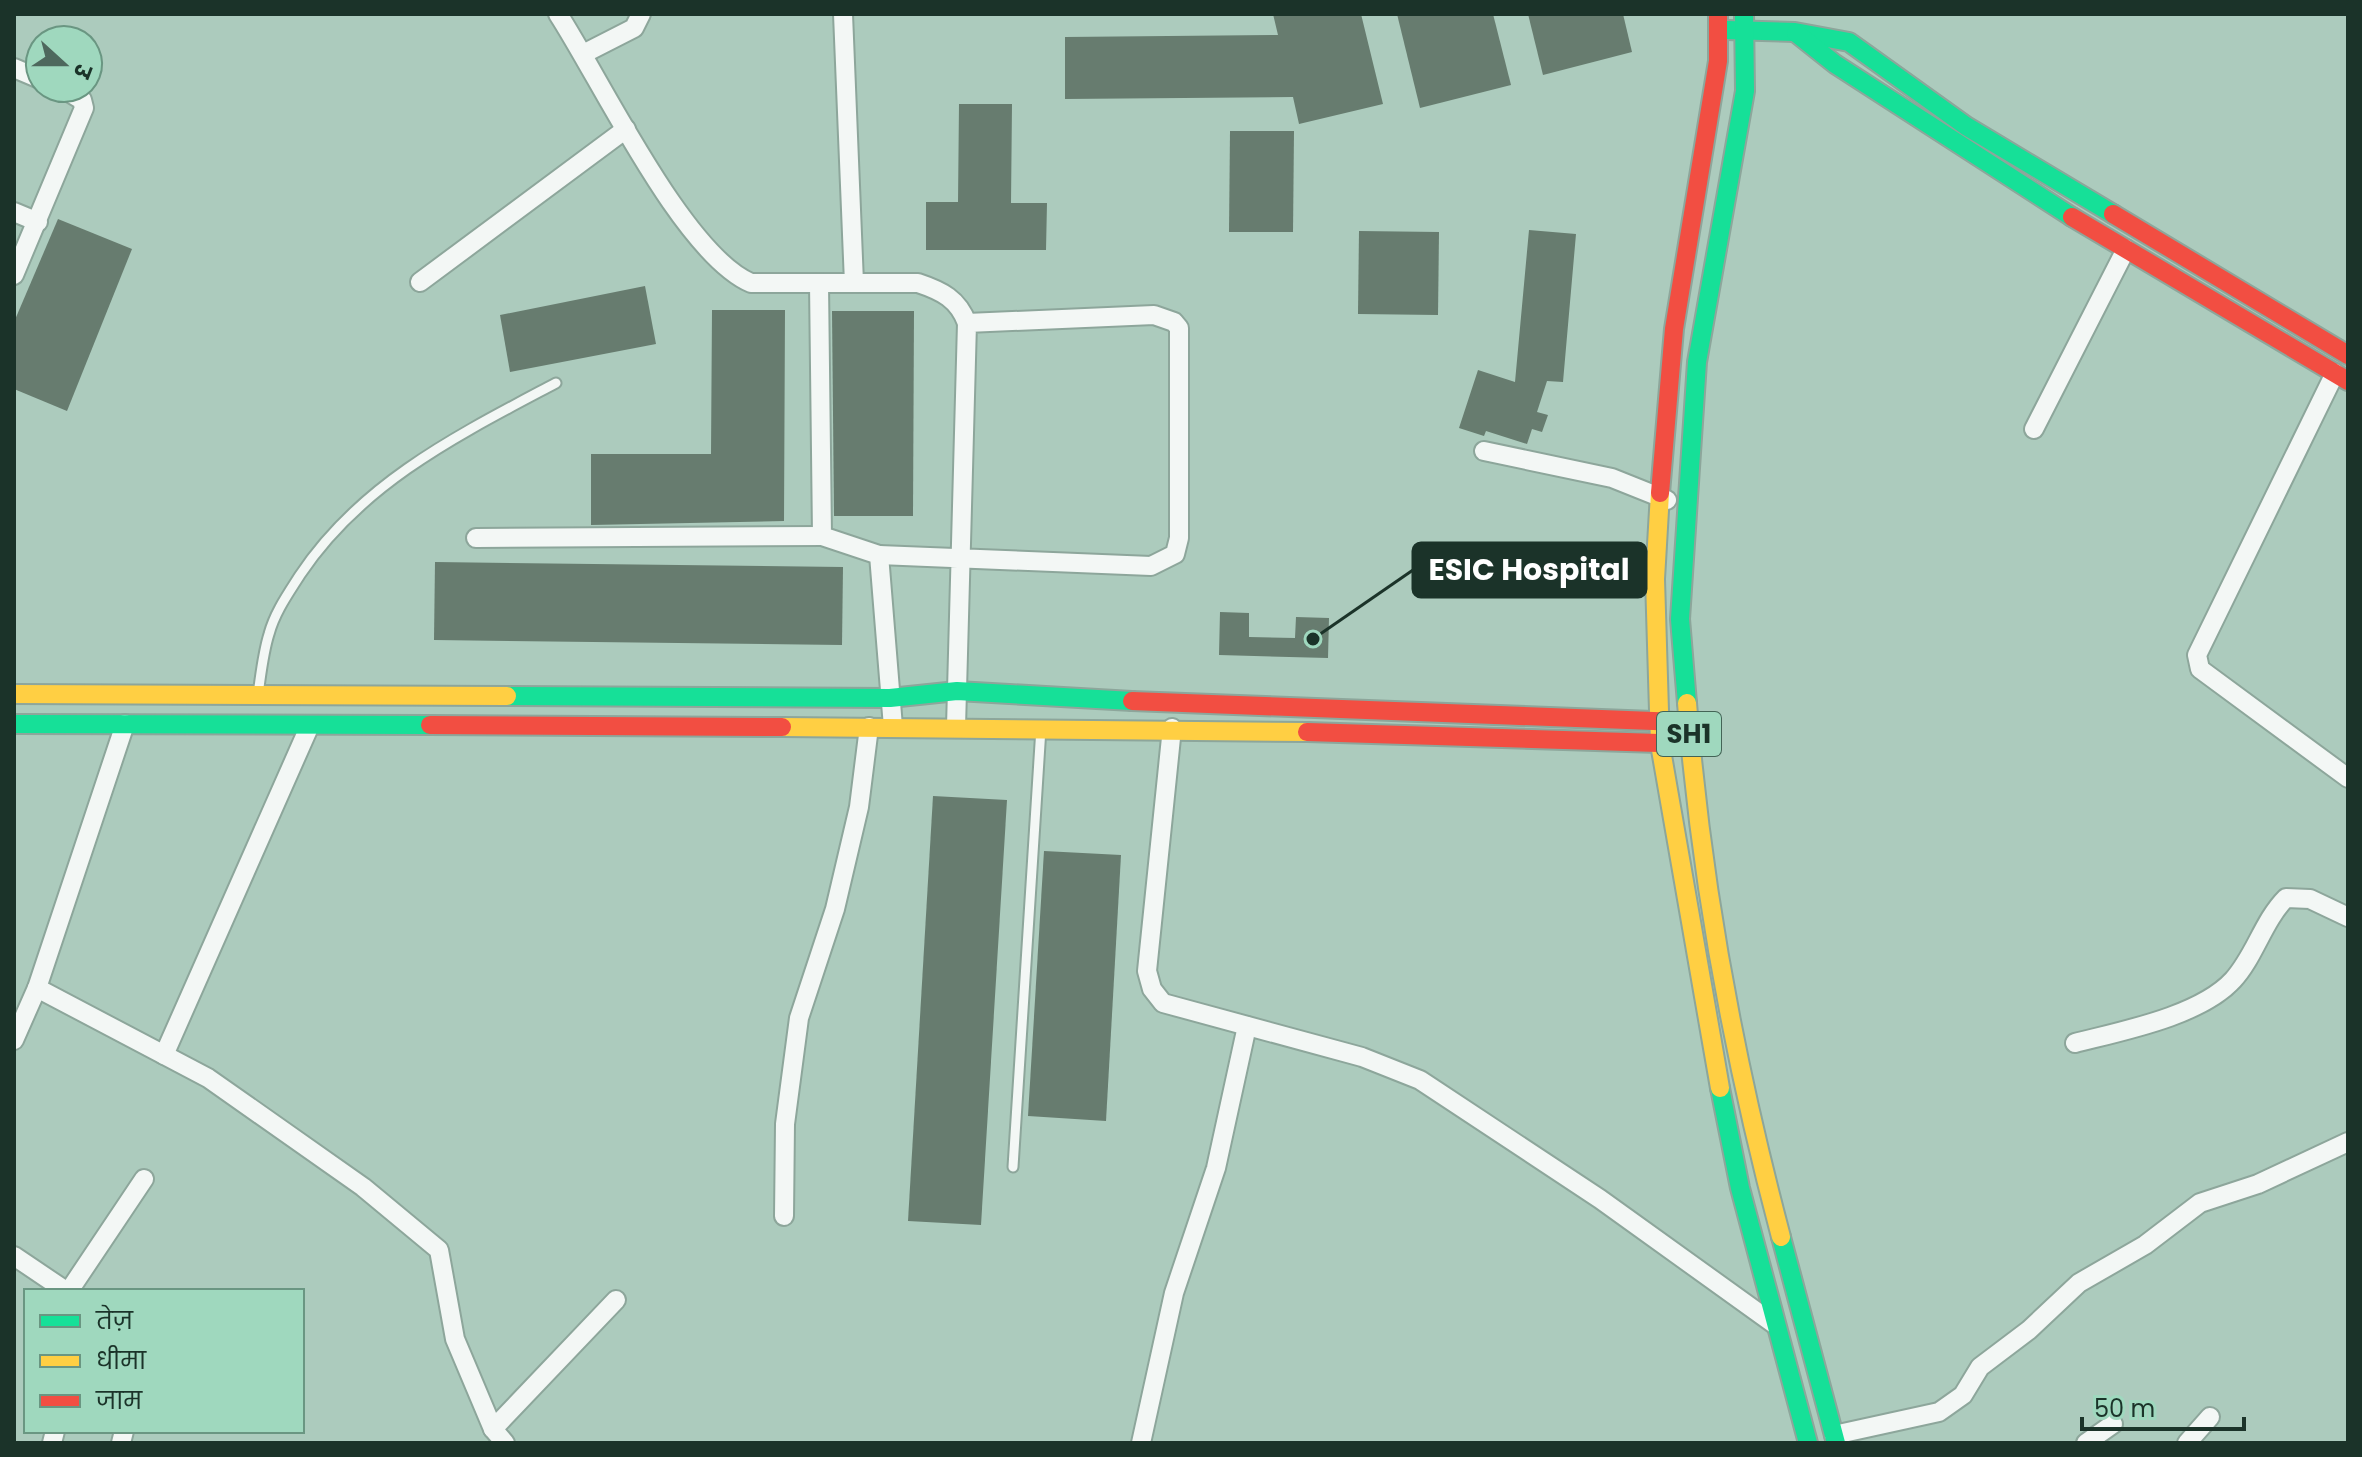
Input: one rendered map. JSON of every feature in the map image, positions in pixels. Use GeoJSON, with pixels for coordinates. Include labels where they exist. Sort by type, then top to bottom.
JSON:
{"type":"FeatureCollection","features":[{"type":"Feature","properties":{"kind":"main road"},"geometry":{"type":"LineString","coordinates":[[1719,22],[1746,22],[1849,42],[1966,126],[2348,355]]}},
{"type":"Feature","properties":{"kind":"main road","name":"SH1"},"geometry":{"type":"LineString","coordinates":[[1719,22],[1711,116],[1674,329],[1659,498],[1655,579],[1660,744],[1701,996],[1740,1188],[1808,1443]]}},
{"type":"Feature","properties":{"kind":"main road","name":"SH1"},"geometry":{"type":"LineString","coordinates":[[1746,22],[1745,91],[1697,362],[1680,619],[1690,744],[1718,942],[1753,1132],[1835,1439]]}},
{"type":"Feature","properties":{"kind":"main road"},"geometry":{"type":"LineString","coordinates":[[1795,32],[1835,64],[1998,173],[2341,377]]}},
{"type":"Feature","properties":{"kind":"main road"},"geometry":{"type":"LineString","coordinates":[[14,694],[890,698],[957,691],[1229,706],[1688,721]]}},
{"type":"Feature","properties":{"kind":"main road"},"geometry":{"type":"LineString","coordinates":[[14,724],[1172,728],[1690,744]]}},
{"type":"Feature","properties":{"kind":"street"},"geometry":{"type":"LineString","coordinates":[[558,14],[681,215],[733,275],[751,283],[918,283],[941,290],[961,306],[967,323],[956,727]]}},
{"type":"Feature","properties":{"kind":"street"},"geometry":{"type":"LineString","coordinates":[[583,54],[634,28],[641,14]]}},
{"type":"Feature","properties":{"kind":"street"},"geometry":{"type":"LineString","coordinates":[[843,14],[854,283]]}},
{"type":"Feature","properties":{"kind":"street"},"geometry":{"type":"LineString","coordinates":[[14,275],[84,108],[83,104]]}},
{"type":"Feature","properties":{"kind":"street"},"geometry":{"type":"LineString","coordinates":[[420,282],[626,129]]}},
{"type":"Feature","properties":{"kind":"street"},"geometry":{"type":"LineString","coordinates":[[14,212],[38,222]]}},
{"type":"Feature","properties":{"kind":"street"},"geometry":{"type":"LineString","coordinates":[[2034,429],[2126,249]]}},
{"type":"Feature","properties":{"kind":"street"},"geometry":{"type":"LineString","coordinates":[[819,283],[822,536]]}},
{"type":"Feature","properties":{"kind":"street"},"geometry":{"type":"LineString","coordinates":[[476,538],[822,536],[879,555],[1151,566],[1175,554],[1179,538],[1182,341],[1174,322],[1154,315],[967,323]]}},
{"type":"Feature","properties":{"kind":"street"},"geometry":{"type":"LineString","coordinates":[[2341,377],[2197,655],[2200,669],[2348,778]]}},
{"type":"Feature","properties":{"kind":"street"},"geometry":{"type":"LineString","coordinates":[[1484,451],[1612,478],[1659,498],[1686,504]]}},
{"type":"Feature","properties":{"kind":"street"},"geometry":{"type":"LineString","coordinates":[[879,555],[893,727]]}},
{"type":"Feature","properties":{"kind":"street"},"geometry":{"type":"LineString","coordinates":[[14,1040],[37,988],[125,724]]}},
{"type":"Feature","properties":{"kind":"street"},"geometry":{"type":"LineString","coordinates":[[164,1055],[310,725]]}},
{"type":"Feature","properties":{"kind":"street"},"geometry":{"type":"LineString","coordinates":[[784,1216],[785,1124],[799,1018],[835,909],[859,807],[869,727]]}},
{"type":"Feature","properties":{"kind":"street"},"geometry":{"type":"LineString","coordinates":[[1172,728],[1147,971],[1152,989],[1163,1003],[1362,1057],[1420,1080],[1600,1199],[1774,1324]]}},
{"type":"Feature","properties":{"kind":"street"},"geometry":{"type":"LineString","coordinates":[[2075,1043],[2145,1024],[2222,990],[2235,978],[2286,898],[2310,899],[2348,917]]}},
{"type":"Feature","properties":{"kind":"street"},"geometry":{"type":"LineString","coordinates":[[37,988],[208,1078],[350,1178],[411,1224],[439,1250],[455,1339],[499,1436],[616,1300]]}},
{"type":"Feature","properties":{"kind":"street"},"geometry":{"type":"LineString","coordinates":[[1141,1443],[1174,1293],[1216,1168],[1247,1026]]}},
{"type":"Feature","properties":{"kind":"street"},"geometry":{"type":"LineString","coordinates":[[1835,1439],[1939,1412],[1963,1395],[1980,1367],[2029,1330],[2079,1283],[2145,1245],[2200,1203],[2258,1184],[2348,1142]]}},
{"type":"Feature","properties":{"kind":"street"},"geometry":{"type":"LineString","coordinates":[[68,1289],[144,1179]]}},
{"type":"Feature","properties":{"kind":"street"},"geometry":{"type":"LineString","coordinates":[[14,1256],[64,1289]]}},
{"type":"Feature","properties":{"kind":"street"},"geometry":{"type":"LineString","coordinates":[[2187,1443],[2210,1417]]}},
{"type":"Feature","properties":{"kind":"street"},"geometry":{"type":"LineString","coordinates":[[2086,1443],[2113,1424]]}},
{"type":"Feature","properties":{"kind":"lane"},"geometry":{"type":"LineString","coordinates":[[258,696],[269,632],[281,604],[335,528],[394,475],[470,429],[556,383]]}},
{"type":"Feature","properties":{"kind":"lane"},"geometry":{"type":"LineString","coordinates":[[1013,1167],[1041,728]]}},
{"type":"Feature","properties":{"kind":"building"},"geometry":{"type":"Polygon","coordinates":[[[1273,14],[1361,14],[1383,104],[1299,124],[1293,97],[1065,99],[1065,37],[1278,35],[1273,14]]]}},
{"type":"Feature","properties":{"kind":"building"},"geometry":{"type":"Polygon","coordinates":[[[1397,14],[1493,14],[1511,85],[1420,108],[1397,14]]]}},
{"type":"Feature","properties":{"kind":"building"},"geometry":{"type":"Polygon","coordinates":[[[1528,14],[1623,14],[1632,52],[1543,75],[1528,14]]]}},
{"type":"Feature","properties":{"kind":"building"},"geometry":{"type":"Polygon","coordinates":[[[959,104],[1012,104],[1011,203],[1047,203],[1046,250],[926,250],[926,202],[958,202],[959,104]]]}},
{"type":"Feature","properties":{"kind":"building"},"geometry":{"type":"Polygon","coordinates":[[[1230,131],[1294,131],[1293,232],[1229,232],[1230,131]]]}},
{"type":"Feature","properties":{"kind":"building"},"geometry":{"type":"Polygon","coordinates":[[[58,219],[132,249],[67,411],[14,389],[14,322],[58,219]]]}},
{"type":"Feature","properties":{"kind":"building"},"geometry":{"type":"Polygon","coordinates":[[[1529,230],[1576,234],[1563,382],[1547,381],[1537,412],[1548,415],[1542,432],[1532,429],[1527,444],[1486,431],[1484,436],[1459,428],[1478,370],[1515,382],[1529,230]]]}},
{"type":"Feature","properties":{"kind":"building"},"geometry":{"type":"Polygon","coordinates":[[[1359,231],[1439,232],[1438,315],[1358,314],[1359,231]]]}},
{"type":"Feature","properties":{"kind":"building"},"geometry":{"type":"Polygon","coordinates":[[[645,286],[656,344],[510,372],[500,315],[645,286]]]}},
{"type":"Feature","properties":{"kind":"building"},"geometry":{"type":"Polygon","coordinates":[[[712,310],[785,310],[784,521],[591,525],[591,454],[711,454],[712,310]]]}},
{"type":"Feature","properties":{"kind":"building"},"geometry":{"type":"Polygon","coordinates":[[[832,311],[914,311],[913,516],[834,516],[832,311]]]}},
{"type":"Feature","properties":{"kind":"building"},"geometry":{"type":"Polygon","coordinates":[[[435,562],[843,567],[842,645],[434,640],[435,562]]]}},
{"type":"Feature","properties":{"kind":"building"},"geometry":{"type":"Polygon","coordinates":[[[1220,612],[1249,613],[1249,637],[1295,638],[1296,617],[1329,618],[1328,658],[1219,655],[1220,612]]]}},
{"type":"Feature","properties":{"kind":"building"},"geometry":{"type":"Polygon","coordinates":[[[933,796],[1007,800],[981,1225],[908,1221],[933,796]]]}},
{"type":"Feature","properties":{"kind":"building"},"geometry":{"type":"Polygon","coordinates":[[[1044,851],[1121,855],[1106,1121],[1028,1116],[1044,851]]]}},
{"type":"Feature","properties":{"kind":"traffic: fast"},"geometry":{"type":"LineString","coordinates":[[1687,703],[1680,619],[1697,362],[1745,91],[1744,14]]}},
{"type":"Feature","properties":{"kind":"traffic: fast"},"geometry":{"type":"LineString","coordinates":[[1726,30],[1795,32],[1849,42],[1966,126],[2113,214]]}},
{"type":"Feature","properties":{"kind":"traffic: fast"},"geometry":{"type":"LineString","coordinates":[[1796,33],[1835,64],[2072,217]]}},
{"type":"Feature","properties":{"kind":"traffic: fast"},"geometry":{"type":"LineString","coordinates":[[507,696],[890,698],[957,691],[1132,701]]}},
{"type":"Feature","properties":{"kind":"traffic: fast"},"geometry":{"type":"LineString","coordinates":[[14,724],[430,725]]}},
{"type":"Feature","properties":{"kind":"traffic: fast"},"geometry":{"type":"LineString","coordinates":[[1720,1088],[1740,1188],[1808,1443]]}},
{"type":"Feature","properties":{"kind":"traffic: fast"},"geometry":{"type":"LineString","coordinates":[[1781,1237],[1836,1443]]}},
{"type":"Feature","properties":{"kind":"traffic: slow"},"geometry":{"type":"LineString","coordinates":[[1660,493],[1655,579],[1660,744],[1720,1088]]}},
{"type":"Feature","properties":{"kind":"traffic: slow"},"geometry":{"type":"LineString","coordinates":[[14,694],[507,696]]}},
{"type":"Feature","properties":{"kind":"traffic: slow"},"geometry":{"type":"LineString","coordinates":[[1687,703],[1701,838],[1722,973],[1749,1106],[1781,1237]]}},
{"type":"Feature","properties":{"kind":"traffic: slow"},"geometry":{"type":"LineString","coordinates":[[782,727],[1307,732]]}},
{"type":"Feature","properties":{"kind":"traffic: jam"},"geometry":{"type":"LineString","coordinates":[[1660,493],[1674,329],[1718,61],[1718,14]]}},
{"type":"Feature","properties":{"kind":"traffic: jam"},"geometry":{"type":"LineString","coordinates":[[2113,214],[2348,355]]}},
{"type":"Feature","properties":{"kind":"traffic: jam"},"geometry":{"type":"LineString","coordinates":[[2072,217],[2348,381]]}},
{"type":"Feature","properties":{"kind":"traffic: jam"},"geometry":{"type":"LineString","coordinates":[[1132,701],[1679,722]]}},
{"type":"Feature","properties":{"kind":"traffic: jam"},"geometry":{"type":"LineString","coordinates":[[430,725],[782,727]]}},
{"type":"Feature","properties":{"kind":"traffic: jam"},"geometry":{"type":"LineString","coordinates":[[1307,732],[1690,744]]}},
{"type":"Feature","properties":{"kind":"place","name":"ESIC Hospital"},"geometry":{"type":"Point","coordinates":[1313,639]}}]}
